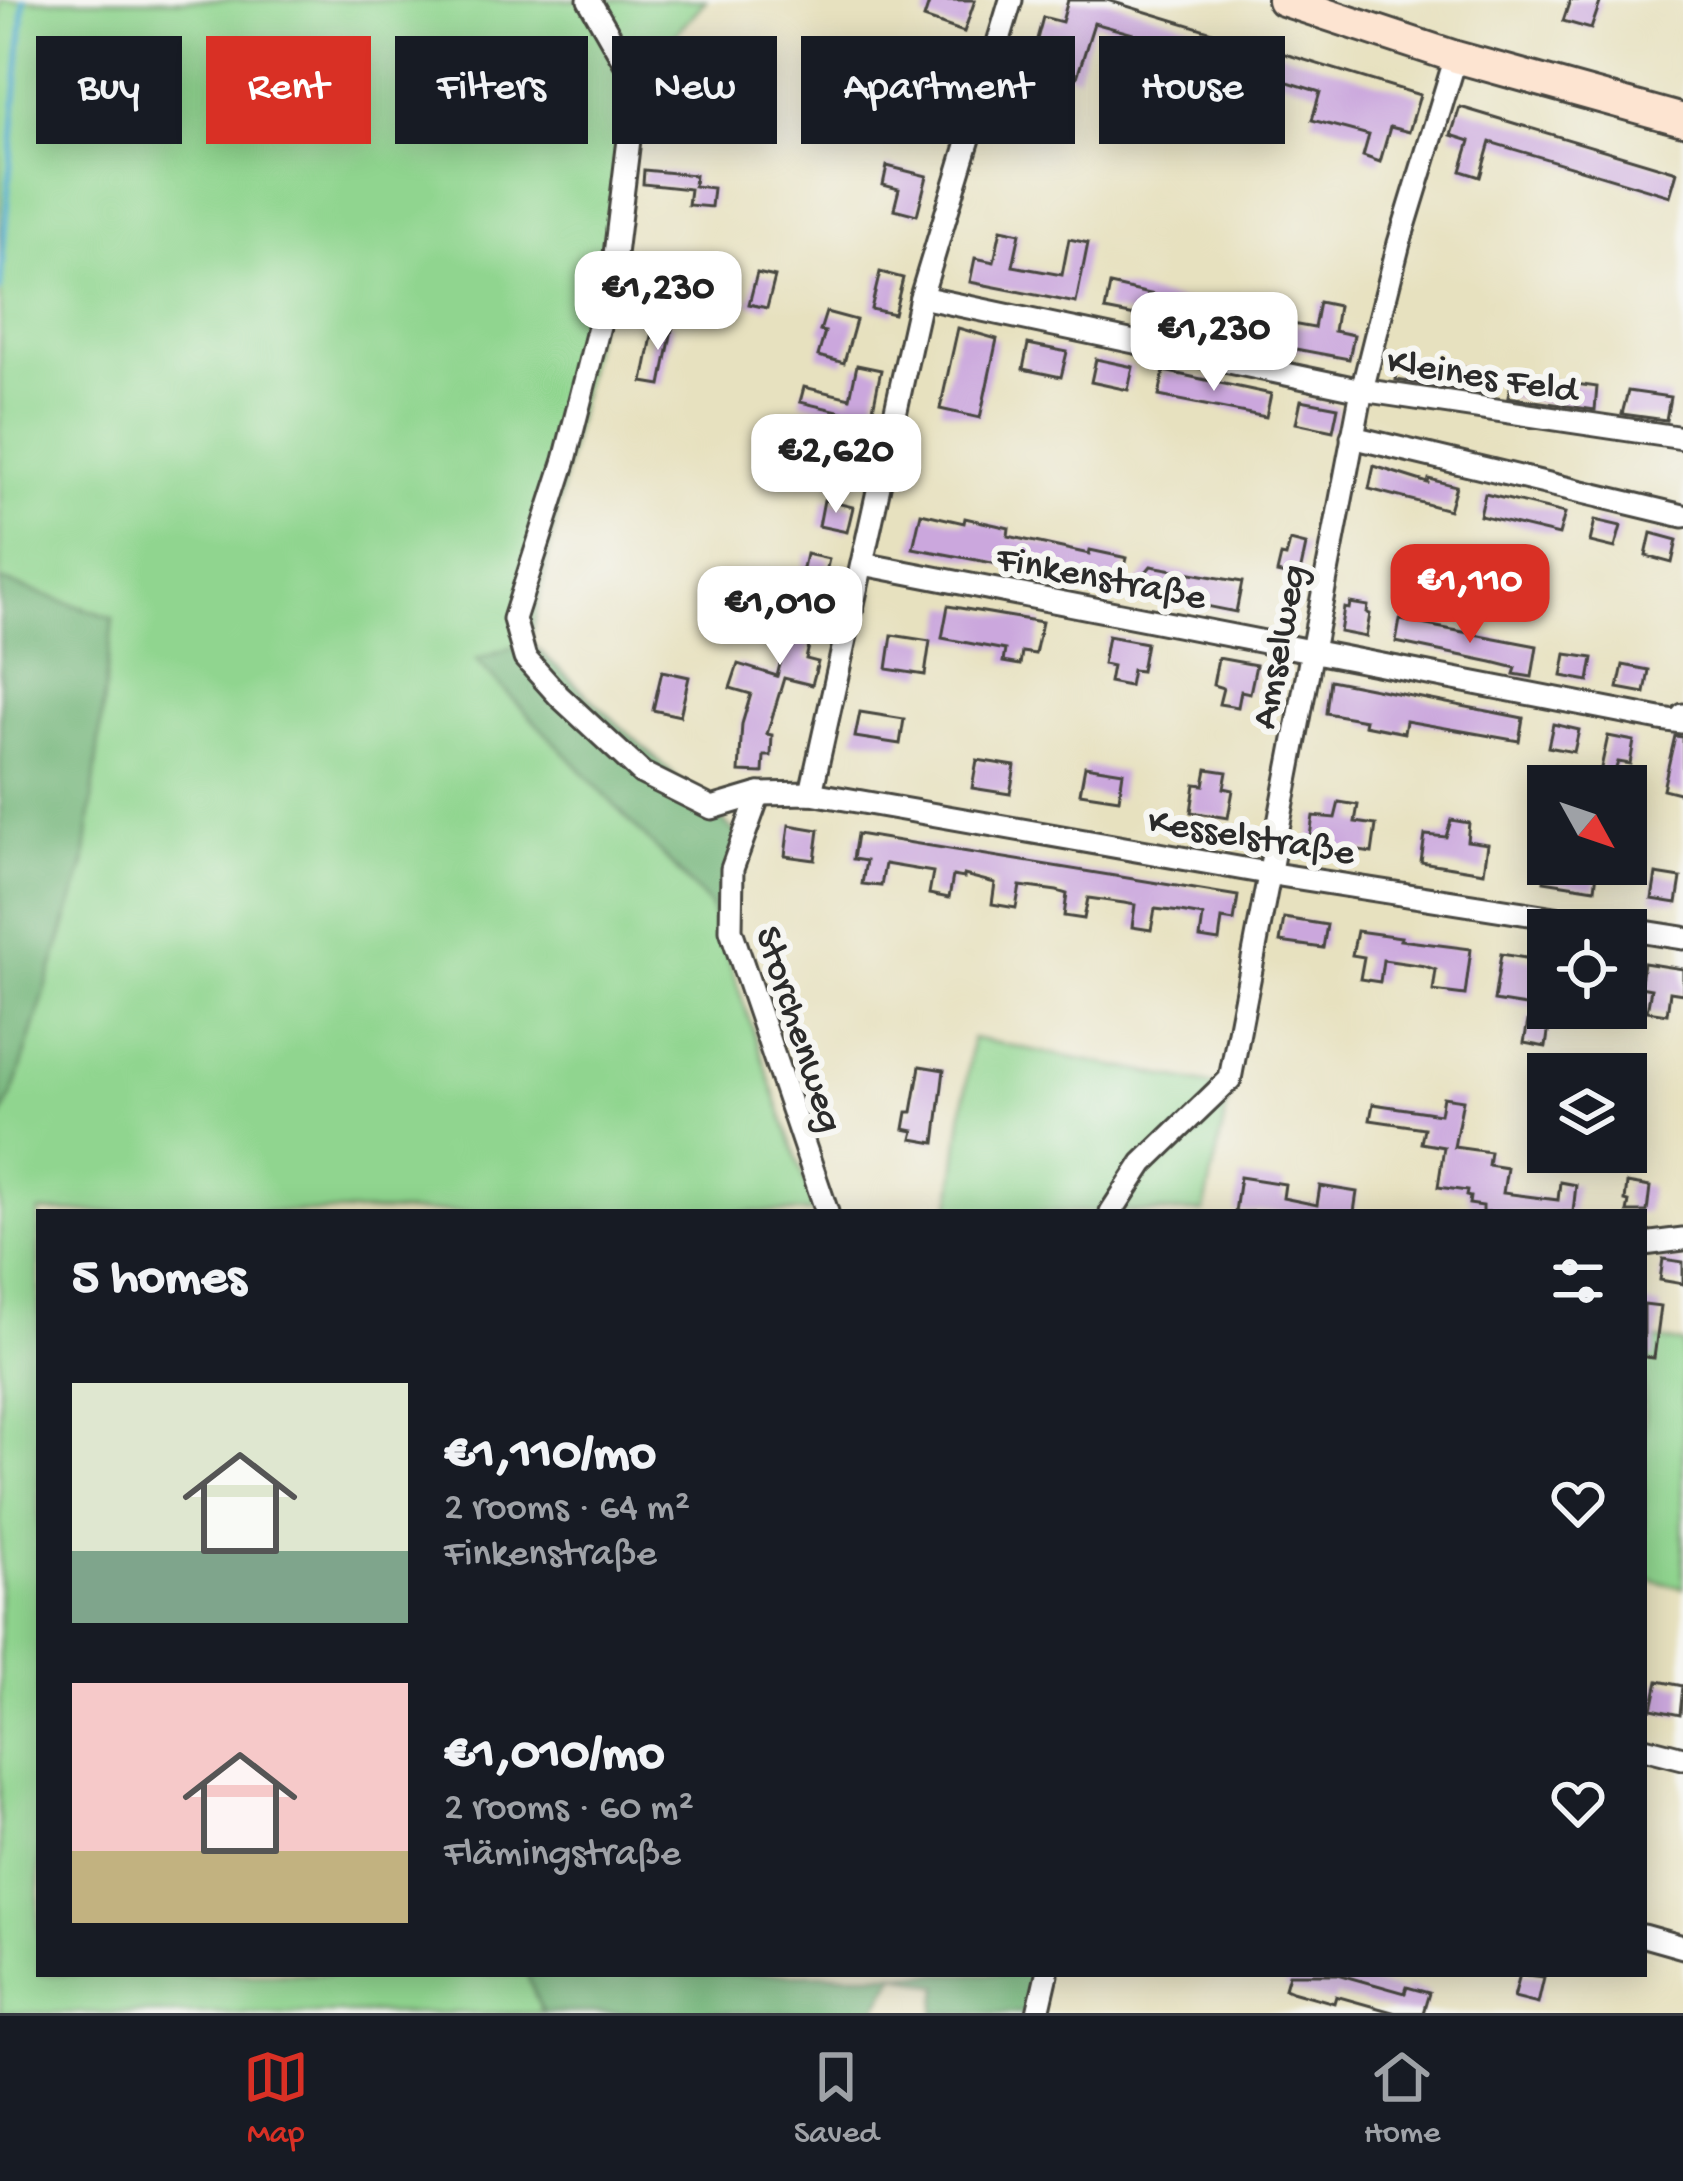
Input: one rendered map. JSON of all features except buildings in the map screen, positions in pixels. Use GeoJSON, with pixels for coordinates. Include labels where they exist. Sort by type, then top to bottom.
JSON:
{"type":"FeatureCollection","features":[{"type":"Feature","properties":{"kind":"main road"},"geometry":{"type":"LineString","coordinates":[[1283,0],[1456,57],[1683,120]]}},
{"type":"Feature","properties":{"kind":"street","name":"Kesselstraße"},"geometry":{"type":"LineString","coordinates":[[589,0],[636,82],[613,272],[566,460],[514,619],[525,658],[642,772],[712,808],[759,794],[811,793],[1267,873],[1683,938]]}},
{"type":"Feature","properties":{"kind":"street"},"geometry":{"type":"LineString","coordinates":[[811,793],[921,297],[1011,0]]}},
{"type":"Feature","properties":{"kind":"street","name":"Amselweg"},"geometry":{"type":"LineString","coordinates":[[1113,1209],[1143,1163],[1229,1079],[1362,389],[1399,244],[1456,57]]}},
{"type":"Feature","properties":{"kind":"street","name":"Kleines Feld"},"geometry":{"type":"LineString","coordinates":[[921,297],[1362,389],[1683,438]]}},
{"type":"Feature","properties":{"kind":"street"},"geometry":{"type":"LineString","coordinates":[[1352,436],[1683,517]]}},
{"type":"Feature","properties":{"kind":"street","name":"Finkenstraße"},"geometry":{"type":"LineString","coordinates":[[863,564],[1682,719]]}},
{"type":"Feature","properties":{"kind":"street","name":"Storchenweg"},"geometry":{"type":"LineString","coordinates":[[759,794],[732,869],[730,930],[826,1209]]}},
{"type":"Feature","properties":{"kind":"street"},"geometry":{"type":"LineString","coordinates":[[1647,1244],[1683,1239]]}},
{"type":"Feature","properties":{"kind":"street"},"geometry":{"type":"LineString","coordinates":[[1647,1749],[1683,1758]]}},
{"type":"Feature","properties":{"kind":"street"},"geometry":{"type":"LineString","coordinates":[[1647,1937],[1683,1947]]}},
{"type":"Feature","properties":{"kind":"street"},"geometry":{"type":"LineString","coordinates":[[1038,2013],[1046,1977]]}},
{"type":"Feature","properties":{"kind":"green space"},"geometry":{"type":"Polygon","coordinates":[[[0,0],[706,0],[674,36],[612,36],[612,144],[623,144],[606,279],[530,642],[477,661],[710,905],[814,1209],[36,1209],[36,1977],[528,1977],[542,2013],[0,2013],[0,1120],[113,618],[0,580],[0,0]]]}},
{"type":"Feature","properties":{"kind":"green space"},"geometry":{"type":"Polygon","coordinates":[[[0,580],[113,618],[85,863],[15,1088],[0,1120],[0,580]]]}},
{"type":"Feature","properties":{"kind":"green space"},"geometry":{"type":"Polygon","coordinates":[[[530,642],[746,842],[723,941],[710,905],[476,660],[530,642]]]}},
{"type":"Feature","properties":{"kind":"green space"},"geometry":{"type":"Polygon","coordinates":[[[972,1038],[1231,1089],[1205,1209],[950,1209],[972,1038]]]}},
{"type":"Feature","properties":{"kind":"green space"},"geometry":{"type":"Polygon","coordinates":[[[1647,1338],[1683,1343],[1683,1588],[1647,1579],[1647,1338]]]}},
{"type":"Feature","properties":{"kind":"green space"},"geometry":{"type":"Polygon","coordinates":[[[528,1977],[894,1977],[874,2013],[542,2013],[528,1977]]]}},
{"type":"Feature","properties":{"kind":"green space"},"geometry":{"type":"Polygon","coordinates":[[[907,1977],[1038,1977],[1029,2013],[936,2013],[939,1986],[907,1977]]]}},
{"type":"Feature","properties":{"kind":"waterway"},"geometry":{"type":"LineString","coordinates":[[0,289],[24,0]]}}]}
